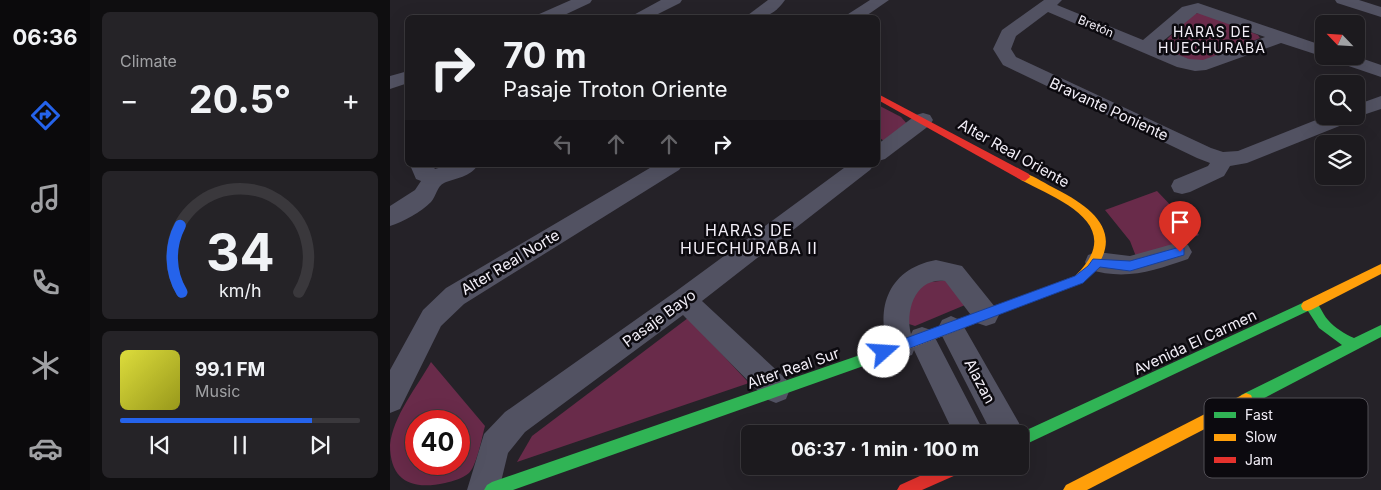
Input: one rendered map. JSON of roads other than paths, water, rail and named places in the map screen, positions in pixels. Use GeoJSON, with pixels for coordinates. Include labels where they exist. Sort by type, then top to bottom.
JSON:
{"type":"FeatureCollection","features":[{"type":"Feature","properties":{"kind":"street"},"geometry":{"type":"LineString","coordinates":[[550,15],[584,0]]}},
{"type":"Feature","properties":{"kind":"street"},"geometry":{"type":"LineString","coordinates":[[642,15],[674,0]]}},
{"type":"Feature","properties":{"kind":"street"},"geometry":{"type":"LineString","coordinates":[[757,15],[771,7],[777,0]]}},
{"type":"Feature","properties":{"kind":"street"},"geometry":{"type":"LineString","coordinates":[[1343,0],[1381,12]]}},
{"type":"Feature","properties":{"kind":"street"},"geometry":{"type":"LineString","coordinates":[[855,15],[877,1]]}},
{"type":"Feature","properties":{"kind":"street","name":"Bretón"},"geometry":{"type":"LineString","coordinates":[[1050,3],[1183,63],[1201,66],[1281,37]]}},
{"type":"Feature","properties":{"kind":"street","name":"Bravante Poniente"},"geometry":{"type":"LineString","coordinates":[[1050,3],[1008,34],[1002,49],[1006,57],[1014,64],[1204,153],[1223,159]]}},
{"type":"Feature","properties":{"kind":"street"},"geometry":{"type":"LineString","coordinates":[[1146,47],[1188,10],[1194,8],[1207,10],[1315,49]]}},
{"type":"Feature","properties":{"kind":"street"},"geometry":{"type":"LineString","coordinates":[[1363,65],[1381,71]]}},
{"type":"Feature","properties":{"kind":"street"},"geometry":{"type":"LineString","coordinates":[[390,83],[405,77]]}},
{"type":"Feature","properties":{"kind":"street","name":"Alter Real Oriente"},"geometry":{"type":"LineString","coordinates":[[880,98],[924,120],[1080,208],[1089,215],[1099,233],[1100,253],[1097,262]]}},
{"type":"Feature","properties":{"kind":"street"},"geometry":{"type":"LineString","coordinates":[[1365,108],[1381,102]]}},
{"type":"Feature","properties":{"kind":"street"},"geometry":{"type":"LineString","coordinates":[[880,153],[924,120]]}},
{"type":"Feature","properties":{"kind":"street"},"geometry":{"type":"LineString","coordinates":[[1182,186],[1216,171],[1223,159],[1240,158],[1322,125]]}},
{"type":"Feature","properties":{"kind":"street"},"geometry":{"type":"LineString","coordinates":[[390,217],[423,196],[428,171],[448,174],[463,167]]}},
{"type":"Feature","properties":{"kind":"street","name":"Alter Real Norte"},"geometry":{"type":"LineString","coordinates":[[390,399],[432,318],[455,296],[669,167]]}},
{"type":"Feature","properties":{"kind":"street","name":"Pasaje Bayo"},"geometry":{"type":"LineString","coordinates":[[483,490],[491,454],[507,429],[684,300],[861,167]]}},
{"type":"Feature","properties":{"kind":"street"},"geometry":{"type":"LineString","coordinates":[[1097,262],[1130,266],[1180,252]]}},
{"type":"Feature","properties":{"kind":"street","name":"Alter Real Sur"},"geometry":{"type":"LineString","coordinates":[[492,490],[986,315],[1079,279],[1092,269],[1097,262]]}},
{"type":"Feature","properties":{"kind":"street","name":"Avenida El Carmen"},"geometry":{"type":"LineString","coordinates":[[1029,436],[1381,269]]}},
{"type":"Feature","properties":{"kind":"street"},"geometry":{"type":"LineString","coordinates":[[964,425],[912,342],[896,333],[894,320],[898,300],[906,286],[930,271],[945,270],[953,273],[986,315]]}},
{"type":"Feature","properties":{"kind":"street"},"geometry":{"type":"LineString","coordinates":[[684,300],[776,389]]}},
{"type":"Feature","properties":{"kind":"street"},"geometry":{"type":"LineString","coordinates":[[1310,304],[1326,328],[1355,345]]}},
{"type":"Feature","properties":{"kind":"street","name":"Alazan"},"geometry":{"type":"LineString","coordinates":[[951,328],[1003,425]]}},
{"type":"Feature","properties":{"kind":"street"},"geometry":{"type":"LineString","coordinates":[[1251,398],[1381,331]]}},
{"type":"Feature","properties":{"kind":"street"},"geometry":{"type":"LineString","coordinates":[[1071,490],[1204,422]]}},
{"type":"Feature","properties":{"kind":"street"},"geometry":{"type":"LineString","coordinates":[[906,490],[940,475]]}},
{"type":"Feature","properties":{"kind":"district","name":"HARAS DE HUECHURABA"},"geometry":{"type":"Point","coordinates":[1212,40]}},
{"type":"Feature","properties":{"kind":"district","name":"HARAS DE HUECHURABA II"},"geometry":{"type":"Point","coordinates":[749,239]}}]}
